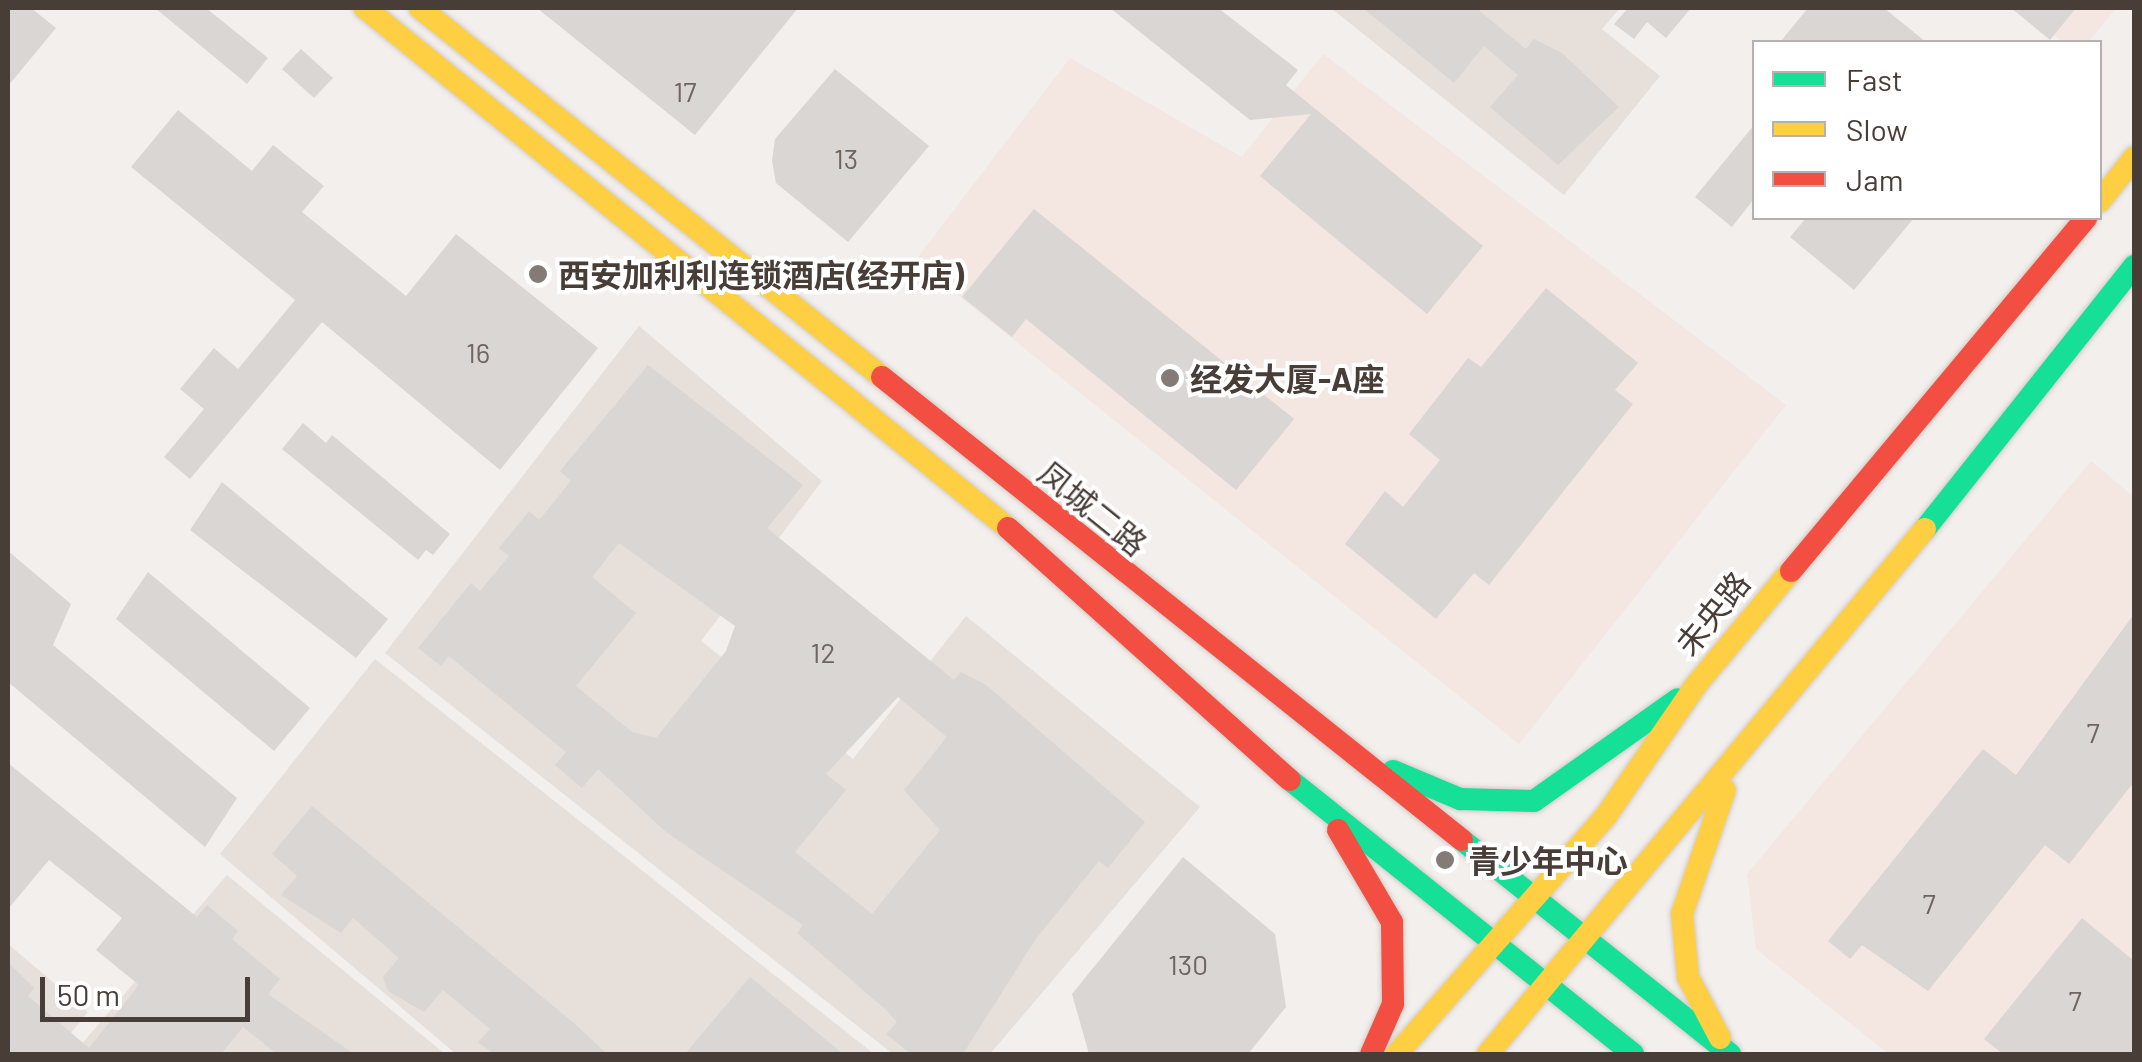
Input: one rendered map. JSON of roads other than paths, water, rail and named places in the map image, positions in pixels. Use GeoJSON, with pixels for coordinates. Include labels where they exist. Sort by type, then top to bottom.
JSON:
{"type":"FeatureCollection","features":[{"type":"Feature","properties":{"kind":"main road"},"geometry":{"type":"LineString","coordinates":[[365,8],[1000,520],[1336,827],[1392,922],[1394,1004],[1371,1054]]}},
{"type":"Feature","properties":{"kind":"main road","name":"凤城二路"},"geometry":{"type":"LineString","coordinates":[[420,8],[1312,724],[1732,1054]]}},
{"type":"Feature","properties":{"kind":"main road"},"geometry":{"type":"LineString","coordinates":[[2102,198],[2134,158]]}},
{"type":"Feature","properties":{"kind":"main road","name":"未央路"},"geometry":{"type":"LineString","coordinates":[[1397,1054],[1493,938],[1536,901],[1696,685],[2084,220]]}},
{"type":"Feature","properties":{"kind":"main road"},"geometry":{"type":"LineString","coordinates":[[1488,1054],[1552,986],[1585,940],[1739,761],[2134,266]]}},
{"type":"Feature","properties":{"kind":"main road"},"geometry":{"type":"LineString","coordinates":[[1312,724],[1448,796],[1534,801],[1696,685]]}},
{"type":"Feature","properties":{"kind":"main road"},"geometry":{"type":"LineString","coordinates":[[1732,1054],[1697,1002],[1682,914],[1694,860],[1739,761]]}},
{"type":"Feature","properties":{"kind":"main road"},"geometry":{"type":"LineString","coordinates":[[1282,776],[1493,938],[1633,1054]]}},
{"type":"Feature","properties":{"kind":"place","name":"西安加利利连锁酒店(经开店)"},"geometry":{"type":"Point","coordinates":[538,274]}},
{"type":"Feature","properties":{"kind":"place","name":"经发大厦-A座"},"geometry":{"type":"Point","coordinates":[1170,378]}},
{"type":"Feature","properties":{"kind":"place","name":"青少年中心"},"geometry":{"type":"Point","coordinates":[1445,860]}}]}
